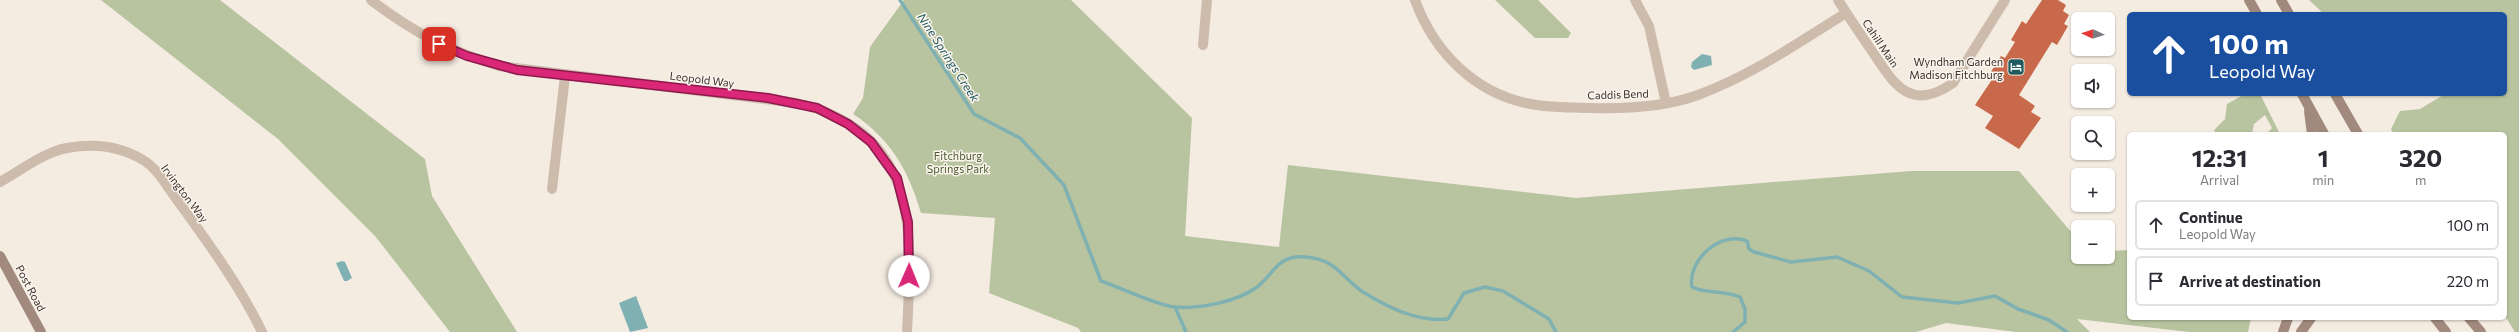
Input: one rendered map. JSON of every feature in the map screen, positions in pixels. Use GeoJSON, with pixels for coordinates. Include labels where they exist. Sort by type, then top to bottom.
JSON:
{"type":"FeatureCollection","features":[{"type":"Feature","properties":{"kind":"main road"},"geometry":{"type":"LineString","coordinates":[[2249,0],[2256,12]]}},
{"type":"Feature","properties":{"kind":"main road"},"geometry":{"type":"LineString","coordinates":[[2281,0],[2288,12]]}},
{"type":"Feature","properties":{"kind":"main road"},"geometry":{"type":"LineString","coordinates":[[2303,96],[2323,132]]}},
{"type":"Feature","properties":{"kind":"main road"},"geometry":{"type":"LineString","coordinates":[[2336,96],[2357,132]]}},
{"type":"Feature","properties":{"kind":"main road"},"geometry":{"type":"LineString","coordinates":[[2308,105],[2312,132]]}},
{"type":"Feature","properties":{"kind":"main road","name":"Post Road"},"geometry":{"type":"LineString","coordinates":[[0,256],[41,332]]}},
{"type":"Feature","properties":{"kind":"main road"},"geometry":{"type":"LineString","coordinates":[[2283,332],[2287,320]]}},
{"type":"Feature","properties":{"kind":"main road"},"geometry":{"type":"LineString","coordinates":[[2301,332],[2310,320]]}},
{"type":"Feature","properties":{"kind":"main road"},"geometry":{"type":"LineString","coordinates":[[2437,320],[2446,332]]}},
{"type":"Feature","properties":{"kind":"main road"},"geometry":{"type":"LineString","coordinates":[[2471,320],[2481,332]]}},
{"type":"Feature","properties":{"kind":"street","name":"Leopold Way"},"geometry":{"type":"LineString","coordinates":[[371,0],[398,21],[427,39],[467,56],[499,66],[565,76],[775,100],[817,108],[833,116],[871,142],[897,178],[906,207],[910,243],[907,332]]}},
{"type":"Feature","properties":{"kind":"street"},"geometry":{"type":"LineString","coordinates":[[1202,44],[1207,0]]}},
{"type":"Feature","properties":{"kind":"street","name":"Caddis Bend"},"geometry":{"type":"LineString","coordinates":[[1415,0],[1426,26],[1447,57],[1469,78],[1494,92],[1521,102],[1547,106],[1602,108],[1666,103],[1700,95],[1773,60],[1846,13]]}},
{"type":"Feature","properties":{"kind":"street"},"geometry":{"type":"LineString","coordinates":[[1635,0],[1649,26],[1666,103]]}},
{"type":"Feature","properties":{"kind":"street","name":"Cahill Main"},"geometry":{"type":"LineString","coordinates":[[1838,0],[1894,84],[1912,94],[1924,95],[1943,90],[1953,84],[2005,0]]}},
{"type":"Feature","properties":{"kind":"street"},"geometry":{"type":"LineString","coordinates":[[552,189],[565,76]]}},
{"type":"Feature","properties":{"kind":"street","name":"Irvington Way"},"geometry":{"type":"LineString","coordinates":[[0,182],[66,148],[94,145],[111,147],[145,161],[156,171],[241,292],[262,332]]}},
{"type":"Feature","properties":{"kind":"green space"},"geometry":{"type":"Polygon","coordinates":[[[101,0],[220,0],[425,159],[432,196],[517,332],[450,332],[375,236],[278,139],[101,0]]]}},
{"type":"Feature","properties":{"kind":"green space","name":"Fitchburg Springs Park"},"geometry":{"type":"Polygon","coordinates":[[[904,0],[1071,0],[1192,118],[1185,236],[1279,247],[1288,165],[1576,198],[1911,171],[2019,171],[2071,232],[2071,264],[2115,264],[2115,251],[2127,250],[2127,320],[2251,320],[2248,332],[2189,332],[2077,319],[2090,332],[2016,332],[1946,323],[1916,332],[1081,332],[1078,328],[989,293],[995,218],[921,213],[911,183],[888,145],[866,123],[853,114],[863,98],[870,47],[904,0]]]}},
{"type":"Feature","properties":{"kind":"green space"},"geometry":{"type":"Polygon","coordinates":[[[1495,0],[1538,0],[1571,33],[1568,38],[1535,38],[1495,0]]]}},
{"type":"Feature","properties":{"kind":"green space"},"geometry":{"type":"Polygon","coordinates":[[[2309,0],[2519,0],[2519,332],[2515,332],[2507,319],[2507,132],[2393,132],[2391,129],[2400,111],[2420,109],[2442,96],[2507,96],[2507,12],[2322,12],[2309,0]]]}},
{"type":"Feature","properties":{"kind":"green space"},"geometry":{"type":"Polygon","coordinates":[[[2241,96],[2261,96],[2279,132],[2268,132],[2272,128],[2265,115],[2254,124],[2252,132],[2215,132],[2214,130],[2225,119],[2227,104],[2241,96]]]}},
{"type":"Feature","properties":{"kind":"water"},"geometry":{"type":"Polygon","coordinates":[[[1702,54],[1711,56],[1712,65],[1694,70],[1691,67],[1692,62],[1702,54]]]}},
{"type":"Feature","properties":{"kind":"water"},"geometry":{"type":"Polygon","coordinates":[[[342,261],[345,262],[352,278],[347,281],[344,281],[336,263],[342,261]]]}},
{"type":"Feature","properties":{"kind":"water"},"geometry":{"type":"Polygon","coordinates":[[[636,296],[648,328],[630,332],[619,303],[636,296]]]}},
{"type":"Feature","properties":{"kind":"building","name":"Wyndham Garden Madison Fitchburg"},"geometry":{"type":"Polygon","coordinates":[[[2042,0],[2058,0],[2066,5],[2063,11],[2069,15],[2064,24],[2068,26],[2057,45],[2052,42],[2019,95],[2035,106],[2031,112],[2041,118],[2019,149],[1985,128],[1993,116],[1975,105],[1993,78],[1989,75],[2001,56],[2005,58],[2015,42],[2011,40],[2022,21],[2026,24],[2042,0]]]}},
{"type":"Feature","properties":{"kind":"waterway"},"geometry":{"type":"LineString","coordinates":[[900,0],[974,114],[1020,138],[1064,185],[1101,281],[1168,306],[1206,306],[1239,297],[1249,292],[1263,282],[1277,266],[1288,259],[1296,257],[1315,258],[1331,265],[1363,292],[1404,313],[1425,318],[1448,319],[1464,293],[1485,287],[1503,291],[1549,319],[1556,332]]}},
{"type":"Feature","properties":{"kind":"waterway"},"geometry":{"type":"LineString","coordinates":[[1733,332],[1745,322],[1745,309],[1740,297],[1727,293],[1703,291],[1692,287],[1692,277],[1700,258],[1708,250],[1727,240],[1737,239],[1747,241],[1749,249],[1754,252],[1791,262],[1837,257],[1869,271],[1902,297],[1958,303],[1995,296],[2018,309],[2049,320],[2067,332]]}},
{"type":"Feature","properties":{"kind":"waterway","name":"Nine Springs Creek"},"geometry":{"type":"LineString","coordinates":[[1175,307],[1186,332]]}},
{"type":"Feature","properties":{"kind":"place","name":"Wyndham Garden Madison Fitchburg"},"geometry":{"type":"Point","coordinates":[2016,67]}},
{"type":"Feature","properties":{"kind":"route"},"geometry":{"type":"LineString","coordinates":[[439,44],[467,56],[517,70],[768,98],[817,108],[848,124],[871,142],[897,178],[906,207],[908,222],[910,243],[909,276]]}}]}
